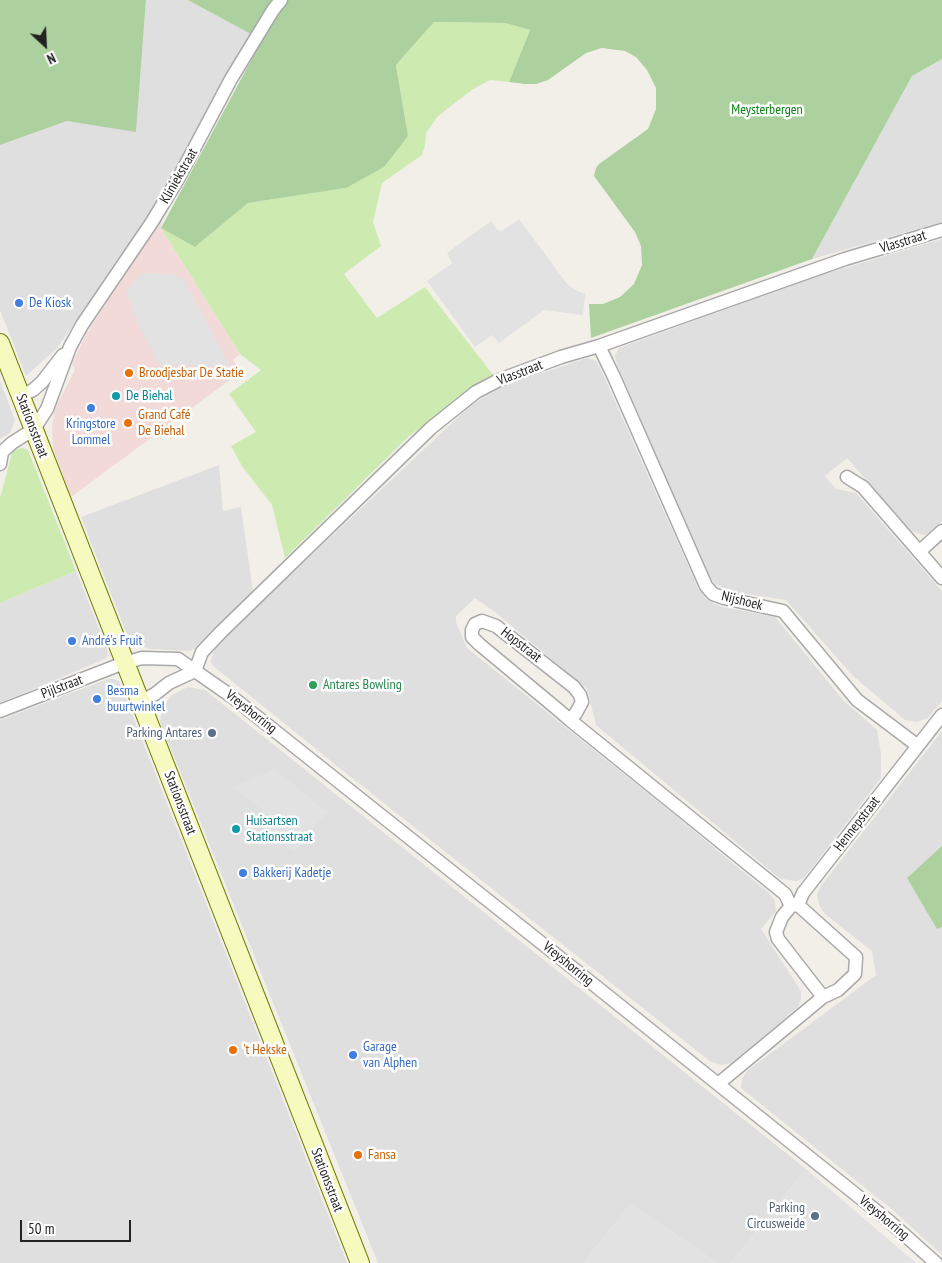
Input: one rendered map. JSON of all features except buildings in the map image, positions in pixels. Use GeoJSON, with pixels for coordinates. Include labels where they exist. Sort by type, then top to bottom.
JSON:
{"type":"FeatureCollection","features":[{"type":"Feature","properties":{"kind":"main road","name":"Stationsstraat"},"geometry":{"type":"LineString","coordinates":[[0,344],[360,1263]]}},
{"type":"Feature","properties":{"kind":"street","name":"Kliniekstraat"},"geometry":{"type":"LineString","coordinates":[[34,429],[46,409],[70,347],[82,325],[152,222],[178,179],[231,79],[281,0]]}},
{"type":"Feature","properties":{"kind":"street","name":"Vlasstraat"},"geometry":{"type":"LineString","coordinates":[[195,671],[202,652],[221,632],[431,428],[476,392],[499,380],[561,357],[598,346],[845,259],[942,230]]}},
{"type":"Feature","properties":{"kind":"street","name":"Nijshoek"},"geometry":{"type":"LineString","coordinates":[[598,346],[614,376],[706,586],[713,594],[724,598],[783,611],[857,700],[918,746]]}},
{"type":"Feature","properties":{"kind":"street","name":"Kliniekstraat"},"geometry":{"type":"LineString","coordinates":[[21,396],[33,390],[42,382],[70,347]]}},
{"type":"Feature","properties":{"kind":"street"},"geometry":{"type":"LineString","coordinates":[[1,456],[12,443],[34,429]]}},
{"type":"Feature","properties":{"kind":"street"},"geometry":{"type":"LineString","coordinates":[[847,477],[863,487],[942,578]]}},
{"type":"Feature","properties":{"kind":"street"},"geometry":{"type":"LineString","coordinates":[[919,552],[942,531]]}},
{"type":"Feature","properties":{"kind":"street","name":"Hopstraat"},"geometry":{"type":"LineString","coordinates":[[570,720],[582,702],[580,695],[574,687],[496,626],[482,621],[476,624],[472,630],[472,637],[479,644],[570,720],[785,894],[795,905]]}},
{"type":"Feature","properties":{"kind":"street","name":"Vreyshorring"},"geometry":{"type":"LineString","coordinates":[[124,663],[142,658],[178,659],[231,696],[890,1221],[936,1263]]}},
{"type":"Feature","properties":{"kind":"street","name":"Pijlstraat"},"geometry":{"type":"LineString","coordinates":[[0,710],[124,663]]}},
{"type":"Feature","properties":{"kind":"street"},"geometry":{"type":"LineString","coordinates":[[139,702],[155,694],[170,683],[195,671]]}},
{"type":"Feature","properties":{"kind":"street"},"geometry":{"type":"LineString","coordinates":[[918,746],[942,715]]}},
{"type":"Feature","properties":{"kind":"street","name":"Hennepstraat"},"geometry":{"type":"LineString","coordinates":[[823,997],[778,939],[776,932],[779,924],[782,917],[795,905],[918,746]]}},
{"type":"Feature","properties":{"kind":"street"},"geometry":{"type":"LineString","coordinates":[[718,1084],[823,997],[838,990],[855,974],[856,957],[795,905]]}},
{"type":"Feature","properties":{"kind":"shaded area"},"geometry":{"type":"Polygon","coordinates":[[[146,0],[188,0],[262,39],[146,222],[57,348],[26,376],[0,310],[0,145],[67,121],[136,131],[146,0]]]}},
{"type":"Feature","properties":{"kind":"shaded area"},"geometry":{"type":"Polygon","coordinates":[[[942,59],[942,222],[812,259],[912,76],[942,59]]]}},
{"type":"Feature","properties":{"kind":"shaded area"},"geometry":{"type":"Polygon","coordinates":[[[161,216],[163,216],[161,228],[240,354],[233,360],[242,371],[71,497],[53,449],[52,427],[55,408],[75,370],[72,363],[87,333],[161,216]]]}},
{"type":"Feature","properties":{"kind":"shaded area"},"geometry":{"type":"Polygon","coordinates":[[[519,219],[567,284],[585,294],[583,315],[544,310],[499,343],[492,335],[475,347],[427,281],[452,263],[447,253],[491,221],[497,230],[502,231],[519,219]]]}},
{"type":"Feature","properties":{"kind":"shaded area"},"geometry":{"type":"Polygon","coordinates":[[[942,239],[942,521],[929,533],[923,535],[911,531],[847,458],[825,476],[836,489],[856,493],[942,591],[942,701],[928,718],[917,722],[905,720],[852,675],[786,600],[728,591],[716,584],[706,574],[615,356],[619,348],[815,277],[942,239]]]}},
{"type":"Feature","properties":{"kind":"shaded area"},"geometry":{"type":"Polygon","coordinates":[[[142,273],[174,274],[184,280],[230,366],[158,364],[131,311],[135,310],[125,292],[142,273]]]}},
{"type":"Feature","properties":{"kind":"shaded area"},"geometry":{"type":"Polygon","coordinates":[[[587,358],[596,361],[601,370],[698,588],[707,600],[722,607],[775,617],[843,700],[877,730],[881,754],[881,778],[805,877],[797,881],[779,878],[596,725],[587,689],[495,612],[475,598],[456,616],[456,622],[467,648],[671,812],[769,893],[775,901],[776,911],[761,929],[801,991],[801,999],[798,1007],[732,1063],[721,1065],[711,1062],[342,770],[212,665],[211,661],[214,650],[227,635],[472,404],[506,385],[587,358]]]}},
{"type":"Feature","properties":{"kind":"shaded area"},"geometry":{"type":"Polygon","coordinates":[[[0,381],[15,420],[10,433],[0,439],[0,381]]]}},
{"type":"Feature","properties":{"kind":"shaded area"},"geometry":{"type":"Polygon","coordinates":[[[219,465],[223,511],[241,507],[253,592],[194,649],[190,651],[149,649],[129,640],[81,517],[219,465]]]}},
{"type":"Feature","properties":{"kind":"shaded area"},"geometry":{"type":"Polygon","coordinates":[[[76,571],[108,654],[105,659],[0,703],[0,603],[76,571]]]}},
{"type":"Feature","properties":{"kind":"shaded area"},"geometry":{"type":"Polygon","coordinates":[[[108,679],[119,681],[347,1263],[0,1263],[0,720],[108,679]]]}},
{"type":"Feature","properties":{"kind":"shaded area"},"geometry":{"type":"Polygon","coordinates":[[[188,687],[205,690],[806,1169],[731,1263],[717,1263],[631,1204],[583,1263],[378,1263],[160,722],[163,706],[172,695],[188,687]]]}},
{"type":"Feature","properties":{"kind":"shaded area"},"geometry":{"type":"Polygon","coordinates":[[[942,731],[942,1255],[895,1212],[741,1088],[742,1079],[747,1071],[876,975],[872,951],[825,914],[819,905],[817,894],[821,886],[942,731]]]}},
{"type":"Feature","properties":{"kind":"shaded area"},"geometry":{"type":"Polygon","coordinates":[[[275,769],[327,812],[294,852],[260,825],[262,810],[233,787],[275,769]]]}},
{"type":"Feature","properties":{"kind":"shaded area","name":"Parking Circusweide"},"geometry":{"type":"Polygon","coordinates":[[[806,1169],[916,1263],[731,1263],[806,1169]]]}},
{"type":"Feature","properties":{"kind":"shaded area"},"geometry":{"type":"Polygon","coordinates":[[[631,1204],[717,1263],[583,1263],[631,1204]]]}},
{"type":"Feature","properties":{"kind":"green space"},"geometry":{"type":"Polygon","coordinates":[[[0,0],[146,0],[136,132],[67,121],[0,145],[0,0]]]}},
{"type":"Feature","properties":{"kind":"green space","name":"Meysterbergen"},"geometry":{"type":"Polygon","coordinates":[[[188,0],[942,0],[942,59],[912,76],[812,259],[591,338],[589,304],[603,304],[620,297],[634,284],[642,265],[641,246],[635,232],[594,176],[599,164],[648,129],[656,109],[656,88],[647,70],[636,57],[625,51],[602,48],[586,53],[548,80],[536,84],[509,82],[530,30],[505,23],[434,22],[396,65],[408,136],[384,167],[346,188],[248,203],[195,247],[161,228],[262,40],[188,0]]]}},
{"type":"Feature","properties":{"kind":"green space"},"geometry":{"type":"Polygon","coordinates":[[[434,22],[505,23],[530,30],[509,82],[490,80],[473,89],[438,116],[426,133],[422,155],[382,183],[373,222],[381,246],[344,274],[377,318],[425,287],[493,375],[409,436],[285,558],[272,505],[242,466],[231,446],[256,432],[229,394],[261,370],[240,354],[161,228],[195,247],[248,203],[346,188],[408,136],[396,65],[434,22]]]}},
{"type":"Feature","properties":{"kind":"green space"},"geometry":{"type":"Polygon","coordinates":[[[23,448],[28,450],[76,571],[0,603],[0,498],[12,453],[16,449],[23,448]]]}},
{"type":"Feature","properties":{"kind":"green space"},"geometry":{"type":"Polygon","coordinates":[[[942,846],[942,927],[937,929],[907,878],[942,846]]]}},
{"type":"Feature","properties":{"kind":"place","name":"De Kiosk"},"geometry":{"type":"Point","coordinates":[19,303]}},
{"type":"Feature","properties":{"kind":"place","name":"Broodjesbar De Statie"},"geometry":{"type":"Point","coordinates":[129,373]}},
{"type":"Feature","properties":{"kind":"place","name":"De Biehal"},"geometry":{"type":"Point","coordinates":[116,396]}},
{"type":"Feature","properties":{"kind":"place","name":"Kringstore Lommel"},"geometry":{"type":"Point","coordinates":[91,408]}},
{"type":"Feature","properties":{"kind":"place","name":"Grand Café De Biehal"},"geometry":{"type":"Point","coordinates":[128,423]}},
{"type":"Feature","properties":{"kind":"place","name":"André's Fruit"},"geometry":{"type":"Point","coordinates":[72,641]}},
{"type":"Feature","properties":{"kind":"place","name":"Antares Bowling"},"geometry":{"type":"Point","coordinates":[313,685]}},
{"type":"Feature","properties":{"kind":"place","name":"Besma buurtwinkel"},"geometry":{"type":"Point","coordinates":[97,699]}},
{"type":"Feature","properties":{"kind":"place","name":"Parking Antares"},"geometry":{"type":"Point","coordinates":[212,733]}},
{"type":"Feature","properties":{"kind":"place","name":"Huisartsen Stationsstraat"},"geometry":{"type":"Point","coordinates":[236,829]}},
{"type":"Feature","properties":{"kind":"place","name":"Bakkerij Kadetje"},"geometry":{"type":"Point","coordinates":[243,873]}},
{"type":"Feature","properties":{"kind":"place","name":"'t Hekske"},"geometry":{"type":"Point","coordinates":[233,1050]}},
{"type":"Feature","properties":{"kind":"place","name":"Garage van Alphen"},"geometry":{"type":"Point","coordinates":[353,1055]}},
{"type":"Feature","properties":{"kind":"place","name":"Fansa"},"geometry":{"type":"Point","coordinates":[358,1155]}},
{"type":"Feature","properties":{"kind":"place","name":"Parking Circusweide"},"geometry":{"type":"Point","coordinates":[815,1216]}}]}
